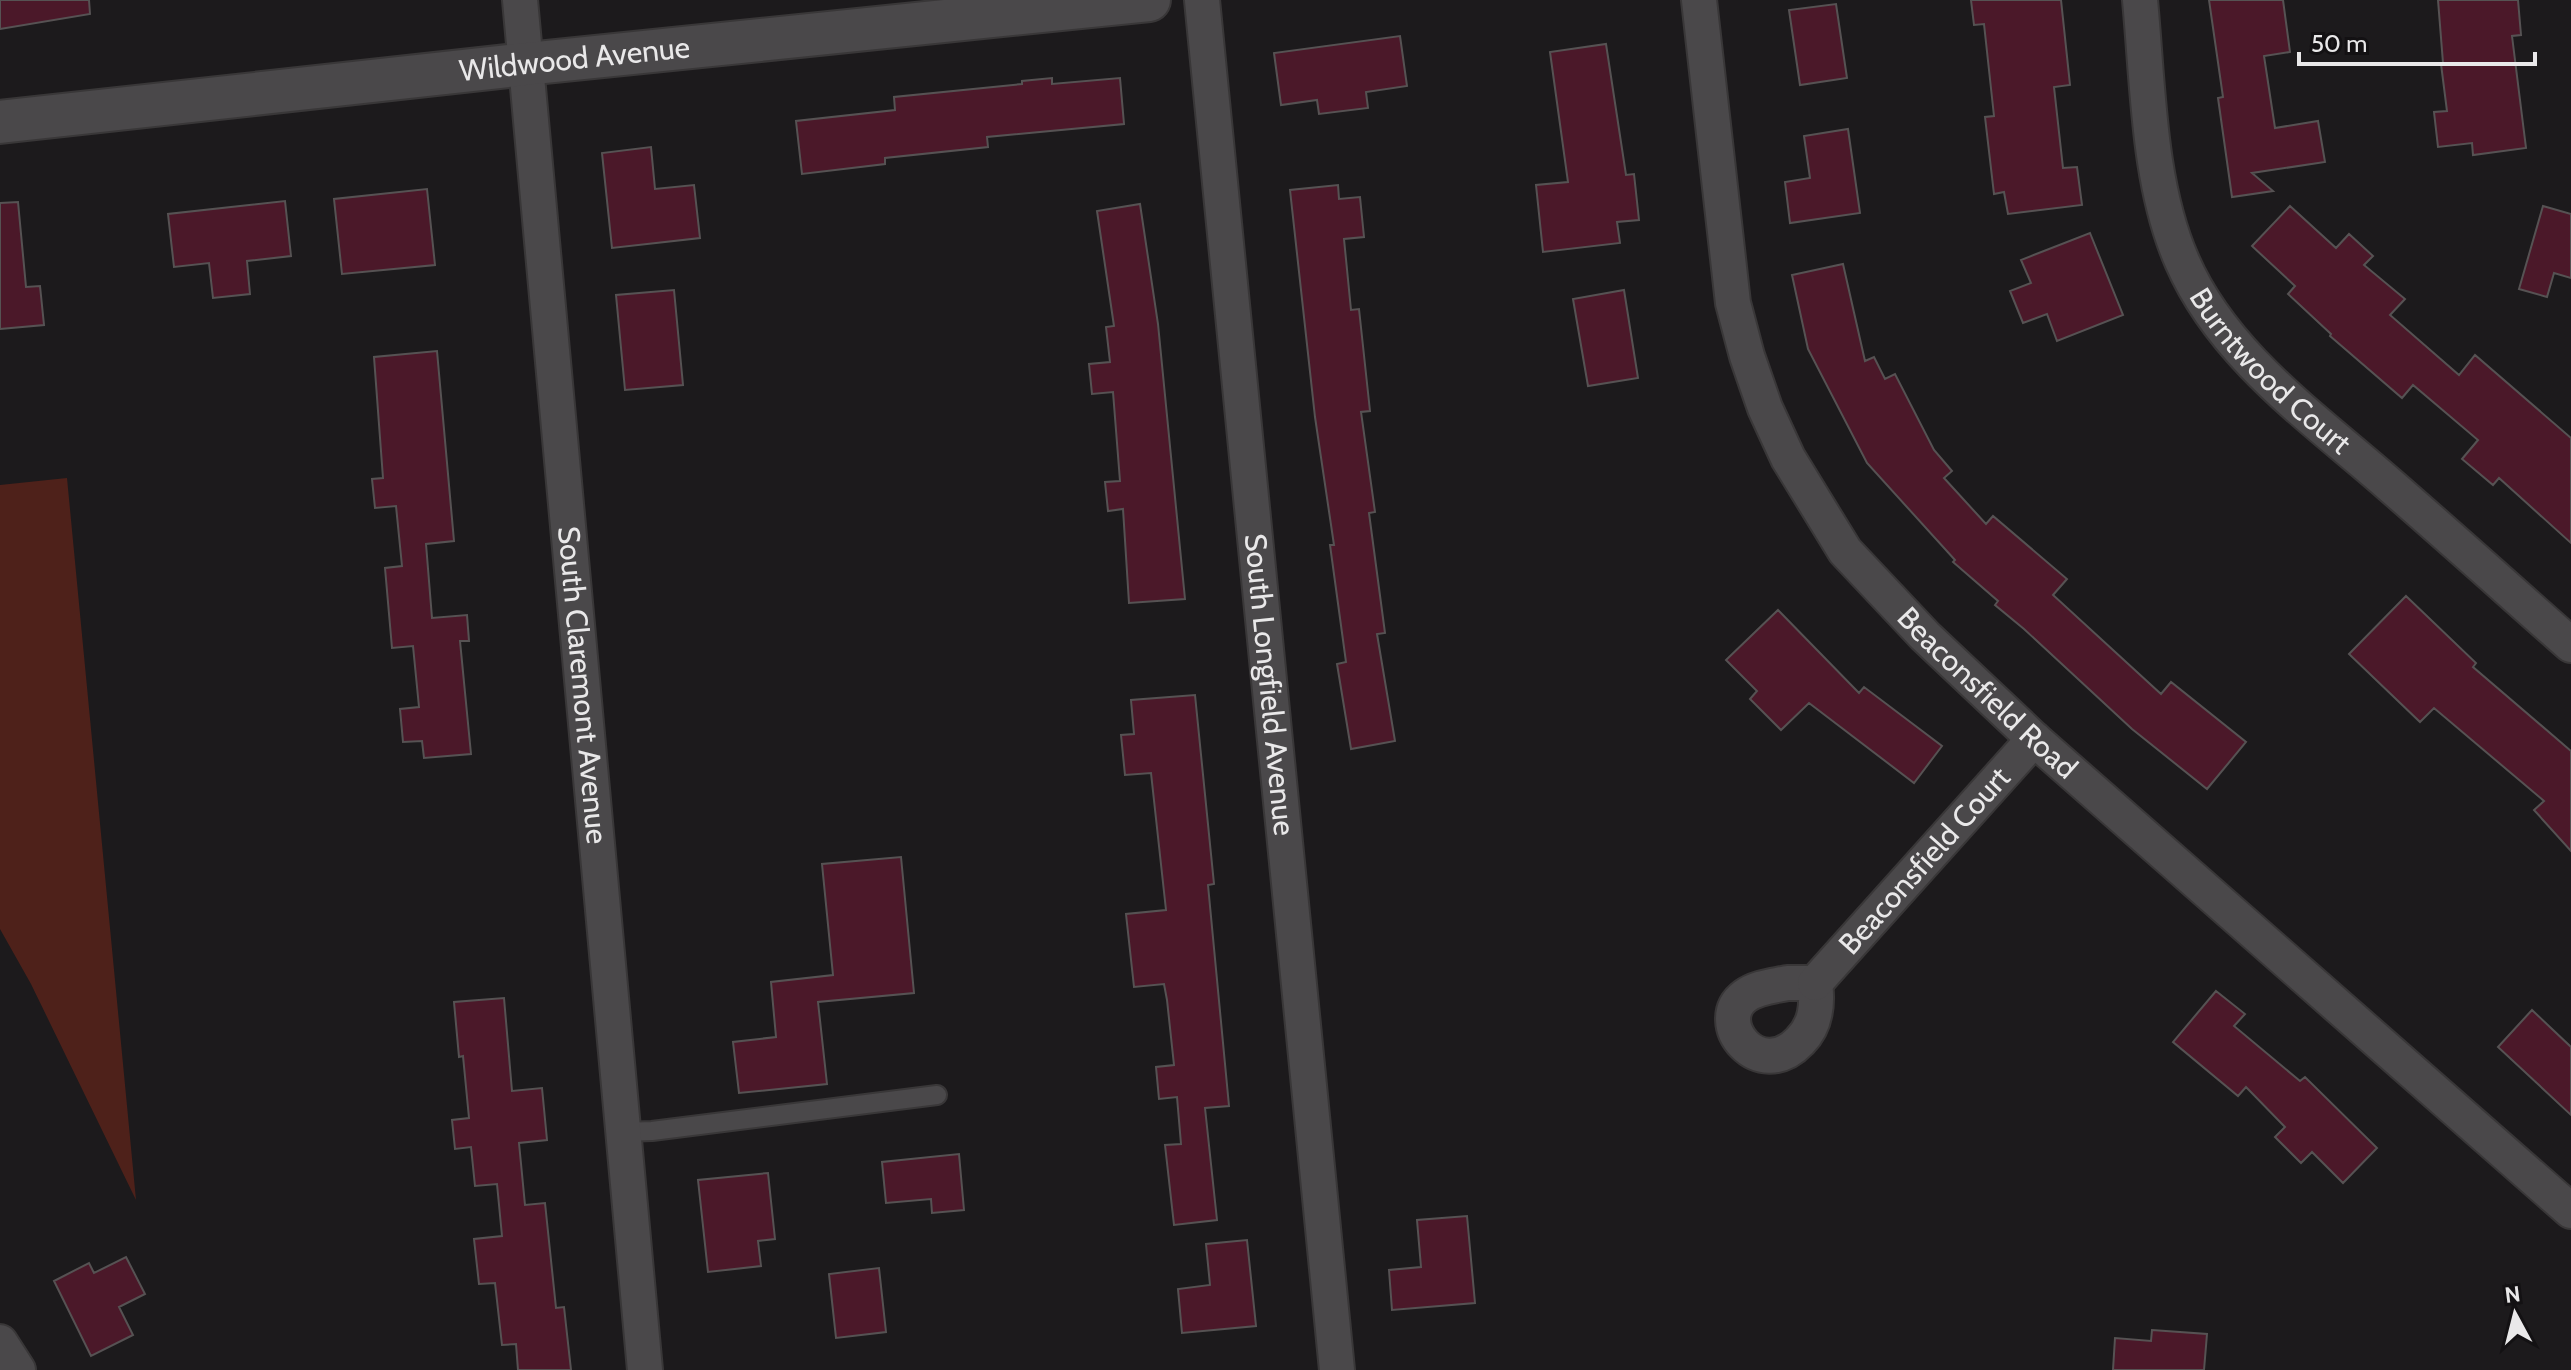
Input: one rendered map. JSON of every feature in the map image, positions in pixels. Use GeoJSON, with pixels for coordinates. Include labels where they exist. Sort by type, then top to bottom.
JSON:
{"type":"FeatureCollection","features":[{"type":"Feature","properties":{"kind":"street","name":"South Claremont Avenue"},"geometry":{"type":"LineString","coordinates":[[520,0],[645,1370]]}},
{"type":"Feature","properties":{"kind":"street","name":"Wildwood Avenue"},"geometry":{"type":"LineString","coordinates":[[0,122],[1149,0]]}},
{"type":"Feature","properties":{"kind":"street","name":"South Longfield Avenue"},"geometry":{"type":"LineString","coordinates":[[1202,0],[1337,1370]]}},
{"type":"Feature","properties":{"kind":"street","name":"Beaconsfield Road"},"geometry":{"type":"LineString","coordinates":[[1699,0],[1733,303],[1747,356],[1765,408],[1788,458],[1845,551],[1925,636],[2034,739],[2571,1211]]}},
{"type":"Feature","properties":{"kind":"street","name":"Burntwood Court"},"geometry":{"type":"LineString","coordinates":[[2140,0],[2157,175],[2169,229],[2209,311],[2231,340],[2292,400],[2571,645]]}},
{"type":"Feature","properties":{"kind":"street","name":"Beaconsfield Court"},"geometry":{"type":"LineString","coordinates":[[1815,983],[2034,739]]}},
{"type":"Feature","properties":{"kind":"street"},"geometry":{"type":"LineString","coordinates":[[0,1342],[18,1370]]}},
{"type":"Feature","properties":{"kind":"lane"},"geometry":{"type":"LineString","coordinates":[[624,1132],[937,1095]]}},
{"type":"Feature","properties":{"kind":"shaded area"},"geometry":{"type":"Polygon","coordinates":[[[67,478],[136,1200],[31,984],[0,929],[0,485],[67,478]]]}},
{"type":"Feature","properties":{"kind":"building"},"geometry":{"type":"Polygon","coordinates":[[[0,0],[89,0],[90,14],[0,29],[0,0]]]}},
{"type":"Feature","properties":{"kind":"building"},"geometry":{"type":"Polygon","coordinates":[[[1971,0],[2061,0],[2070,85],[2054,87],[2063,168],[2077,167],[2082,205],[2008,214],[2004,192],[1994,194],[1985,117],[1994,116],[1984,24],[1974,25],[1971,0]]]}},
{"type":"Feature","properties":{"kind":"building"},"geometry":{"type":"Polygon","coordinates":[[[2209,0],[2283,0],[2290,52],[2264,56],[2275,128],[2318,121],[2325,162],[2252,173],[2273,191],[2232,197],[2218,98],[2223,97],[2209,0]]]}},
{"type":"Feature","properties":{"kind":"building"},"geometry":{"type":"Polygon","coordinates":[[[2438,0],[2518,0],[2521,35],[2512,36],[2526,148],[2473,155],[2472,143],[2438,147],[2434,112],[2447,111],[2438,0]]]}},
{"type":"Feature","properties":{"kind":"building"},"geometry":{"type":"Polygon","coordinates":[[[1836,4],[1847,78],[1800,85],[1789,10],[1836,4]]]}},
{"type":"Feature","properties":{"kind":"building"},"geometry":{"type":"Polygon","coordinates":[[[1400,36],[1407,86],[1366,92],[1368,108],[1319,114],[1317,100],[1281,105],[1274,53],[1400,36]]]}},
{"type":"Feature","properties":{"kind":"building"},"geometry":{"type":"Polygon","coordinates":[[[1606,44],[1626,175],[1634,174],[1639,220],[1617,222],[1620,243],[1543,252],[1536,185],[1568,182],[1550,52],[1606,44]]]}},
{"type":"Feature","properties":{"kind":"building"},"geometry":{"type":"Polygon","coordinates":[[[1052,78],[1052,84],[1120,78],[1124,124],[987,137],[988,147],[885,158],[885,164],[802,174],[796,121],[895,110],[894,97],[1052,78]]]}},
{"type":"Feature","properties":{"kind":"building"},"geometry":{"type":"Polygon","coordinates":[[[1848,129],[1860,213],[1790,223],[1785,182],[1810,178],[1804,136],[1848,129]]]}},
{"type":"Feature","properties":{"kind":"building"},"geometry":{"type":"Polygon","coordinates":[[[651,147],[655,189],[694,185],[700,238],[612,248],[602,153],[651,147]]]}},
{"type":"Feature","properties":{"kind":"building"},"geometry":{"type":"Polygon","coordinates":[[[1338,185],[1339,199],[1360,197],[1364,237],[1344,239],[1351,310],[1359,309],[1370,411],[1361,412],[1375,512],[1369,513],[1385,633],[1377,634],[1395,741],[1351,749],[1337,664],[1346,662],[1330,545],[1334,545],[1315,417],[1290,190],[1338,185]]]}},
{"type":"Feature","properties":{"kind":"building"},"geometry":{"type":"Polygon","coordinates":[[[427,189],[435,265],[342,274],[334,199],[427,189]]]}},
{"type":"Feature","properties":{"kind":"building"},"geometry":{"type":"Polygon","coordinates":[[[285,201],[291,256],[247,261],[250,294],[213,298],[209,263],[174,267],[168,214],[285,201]]]}},
{"type":"Feature","properties":{"kind":"building"},"geometry":{"type":"Polygon","coordinates":[[[18,202],[26,287],[40,286],[44,325],[0,329],[0,203],[18,202]]]}},
{"type":"Feature","properties":{"kind":"building"},"geometry":{"type":"Polygon","coordinates":[[[1140,204],[1158,324],[1185,599],[1129,603],[1123,509],[1108,511],[1105,482],[1120,481],[1113,392],[1092,394],[1089,364],[1110,362],[1106,327],[1114,326],[1097,211],[1140,204]]]}},
{"type":"Feature","properties":{"kind":"building"},"geometry":{"type":"Polygon","coordinates":[[[2290,206],[2336,248],[2349,234],[2373,256],[2364,265],[2405,299],[2390,315],[2459,375],[2475,355],[2571,438],[2571,543],[2499,478],[2493,485],[2462,459],[2478,440],[2413,385],[2402,398],[2330,336],[2288,294],[2295,286],[2252,246],[2290,206]]]}},
{"type":"Feature","properties":{"kind":"building"},"geometry":{"type":"Polygon","coordinates":[[[2543,206],[2571,214],[2571,278],[2554,273],[2547,297],[2519,289],[2543,206]]]}},
{"type":"Feature","properties":{"kind":"building"},"geometry":{"type":"Polygon","coordinates":[[[2090,233],[2123,315],[2057,341],[2047,314],[2023,323],[2010,291],[2031,283],[2021,260],[2090,233]]]}},
{"type":"Feature","properties":{"kind":"building"},"geometry":{"type":"Polygon","coordinates":[[[1843,264],[1865,361],[1874,357],[1885,379],[1895,374],[1934,450],[1952,471],[1944,478],[1986,524],[1993,516],[2067,579],[2053,595],[2161,694],[2171,682],[2246,742],[2207,789],[2132,729],[1995,605],[1998,601],[1953,562],[1955,560],[1867,463],[1808,349],[1792,275],[1843,264]]]}},
{"type":"Feature","properties":{"kind":"building"},"geometry":{"type":"Polygon","coordinates":[[[674,290],[683,385],[625,390],[616,295],[674,290]]]}},
{"type":"Feature","properties":{"kind":"building"},"geometry":{"type":"Polygon","coordinates":[[[1624,290],[1638,378],[1588,386],[1573,299],[1624,290]]]}},
{"type":"Feature","properties":{"kind":"building"},"geometry":{"type":"Polygon","coordinates":[[[437,351],[454,541],[426,544],[432,618],[467,615],[469,641],[460,641],[471,754],[424,758],[422,741],[403,742],[400,709],[419,707],[413,646],[392,648],[385,568],[402,566],[396,506],[375,508],[372,479],[383,478],[374,357],[437,351]]]}},
{"type":"Feature","properties":{"kind":"building"},"geometry":{"type":"Polygon","coordinates":[[[2406,596],[2476,663],[2473,667],[2571,751],[2571,851],[2534,810],[2544,801],[2434,708],[2420,722],[2349,654],[2406,596]]]}},
{"type":"Feature","properties":{"kind":"building"},"geometry":{"type":"Polygon","coordinates":[[[1778,610],[1859,693],[1864,687],[1942,746],[1914,783],[1809,703],[1781,730],[1750,699],[1757,691],[1726,660],[1778,610]]]}},
{"type":"Feature","properties":{"kind":"building"},"geometry":{"type":"Polygon","coordinates":[[[1195,695],[1214,884],[1208,885],[1229,1106],[1205,1108],[1217,1220],[1174,1225],[1165,1145],[1181,1144],[1177,1097],[1159,1099],[1156,1067],[1174,1065],[1167,1000],[1164,984],[1134,987],[1126,914],[1166,910],[1151,773],[1125,775],[1121,735],[1134,734],[1131,700],[1195,695]]]}},
{"type":"Feature","properties":{"kind":"building"},"geometry":{"type":"Polygon","coordinates":[[[901,857],[914,993],[818,1002],[827,1084],[739,1093],[733,1042],[776,1037],[771,982],[833,975],[822,864],[901,857]]]}},
{"type":"Feature","properties":{"kind":"building"},"geometry":{"type":"Polygon","coordinates":[[[2216,991],[2245,1014],[2234,1026],[2300,1081],[2305,1077],[2377,1148],[2343,1183],[2312,1152],[2301,1163],[2275,1137],[2285,1127],[2246,1087],[2238,1096],[2173,1042],[2216,991]]]}},
{"type":"Feature","properties":{"kind":"building"},"geometry":{"type":"Polygon","coordinates":[[[504,998],[512,1091],[542,1088],[547,1140],[519,1143],[525,1205],[545,1203],[556,1308],[564,1307],[571,1370],[518,1370],[516,1344],[502,1345],[495,1283],[479,1284],[474,1239],[502,1236],[497,1184],[475,1186],[471,1147],[455,1149],[452,1120],[469,1118],[454,1002],[504,998]]]}},
{"type":"Feature","properties":{"kind":"building"},"geometry":{"type":"Polygon","coordinates":[[[2532,1010],[2571,1047],[2571,1115],[2498,1047],[2532,1010]]]}},
{"type":"Feature","properties":{"kind":"building"},"geometry":{"type":"Polygon","coordinates":[[[959,1154],[964,1210],[932,1213],[931,1199],[886,1203],[882,1162],[959,1154]]]}},
{"type":"Feature","properties":{"kind":"building"},"geometry":{"type":"Polygon","coordinates":[[[768,1173],[775,1239],[758,1241],[761,1266],[708,1272],[698,1180],[768,1173]]]}},
{"type":"Feature","properties":{"kind":"building"},"geometry":{"type":"Polygon","coordinates":[[[1467,1216],[1475,1303],[1392,1310],[1389,1270],[1421,1267],[1417,1220],[1467,1216]]]}},
{"type":"Feature","properties":{"kind":"building"},"geometry":{"type":"Polygon","coordinates":[[[1247,1240],[1256,1326],[1182,1333],[1178,1289],[1210,1285],[1206,1244],[1247,1240]]]}},
{"type":"Feature","properties":{"kind":"building"},"geometry":{"type":"Polygon","coordinates":[[[126,1257],[145,1294],[119,1307],[133,1335],[91,1356],[54,1281],[89,1263],[94,1273],[126,1257]]]}},
{"type":"Feature","properties":{"kind":"building"},"geometry":{"type":"Polygon","coordinates":[[[879,1268],[886,1332],[836,1338],[829,1274],[879,1268]]]}},
{"type":"Feature","properties":{"kind":"building"},"geometry":{"type":"Polygon","coordinates":[[[2152,1330],[2207,1334],[2204,1370],[2113,1370],[2115,1338],[2151,1341],[2152,1330]]]}}]}
